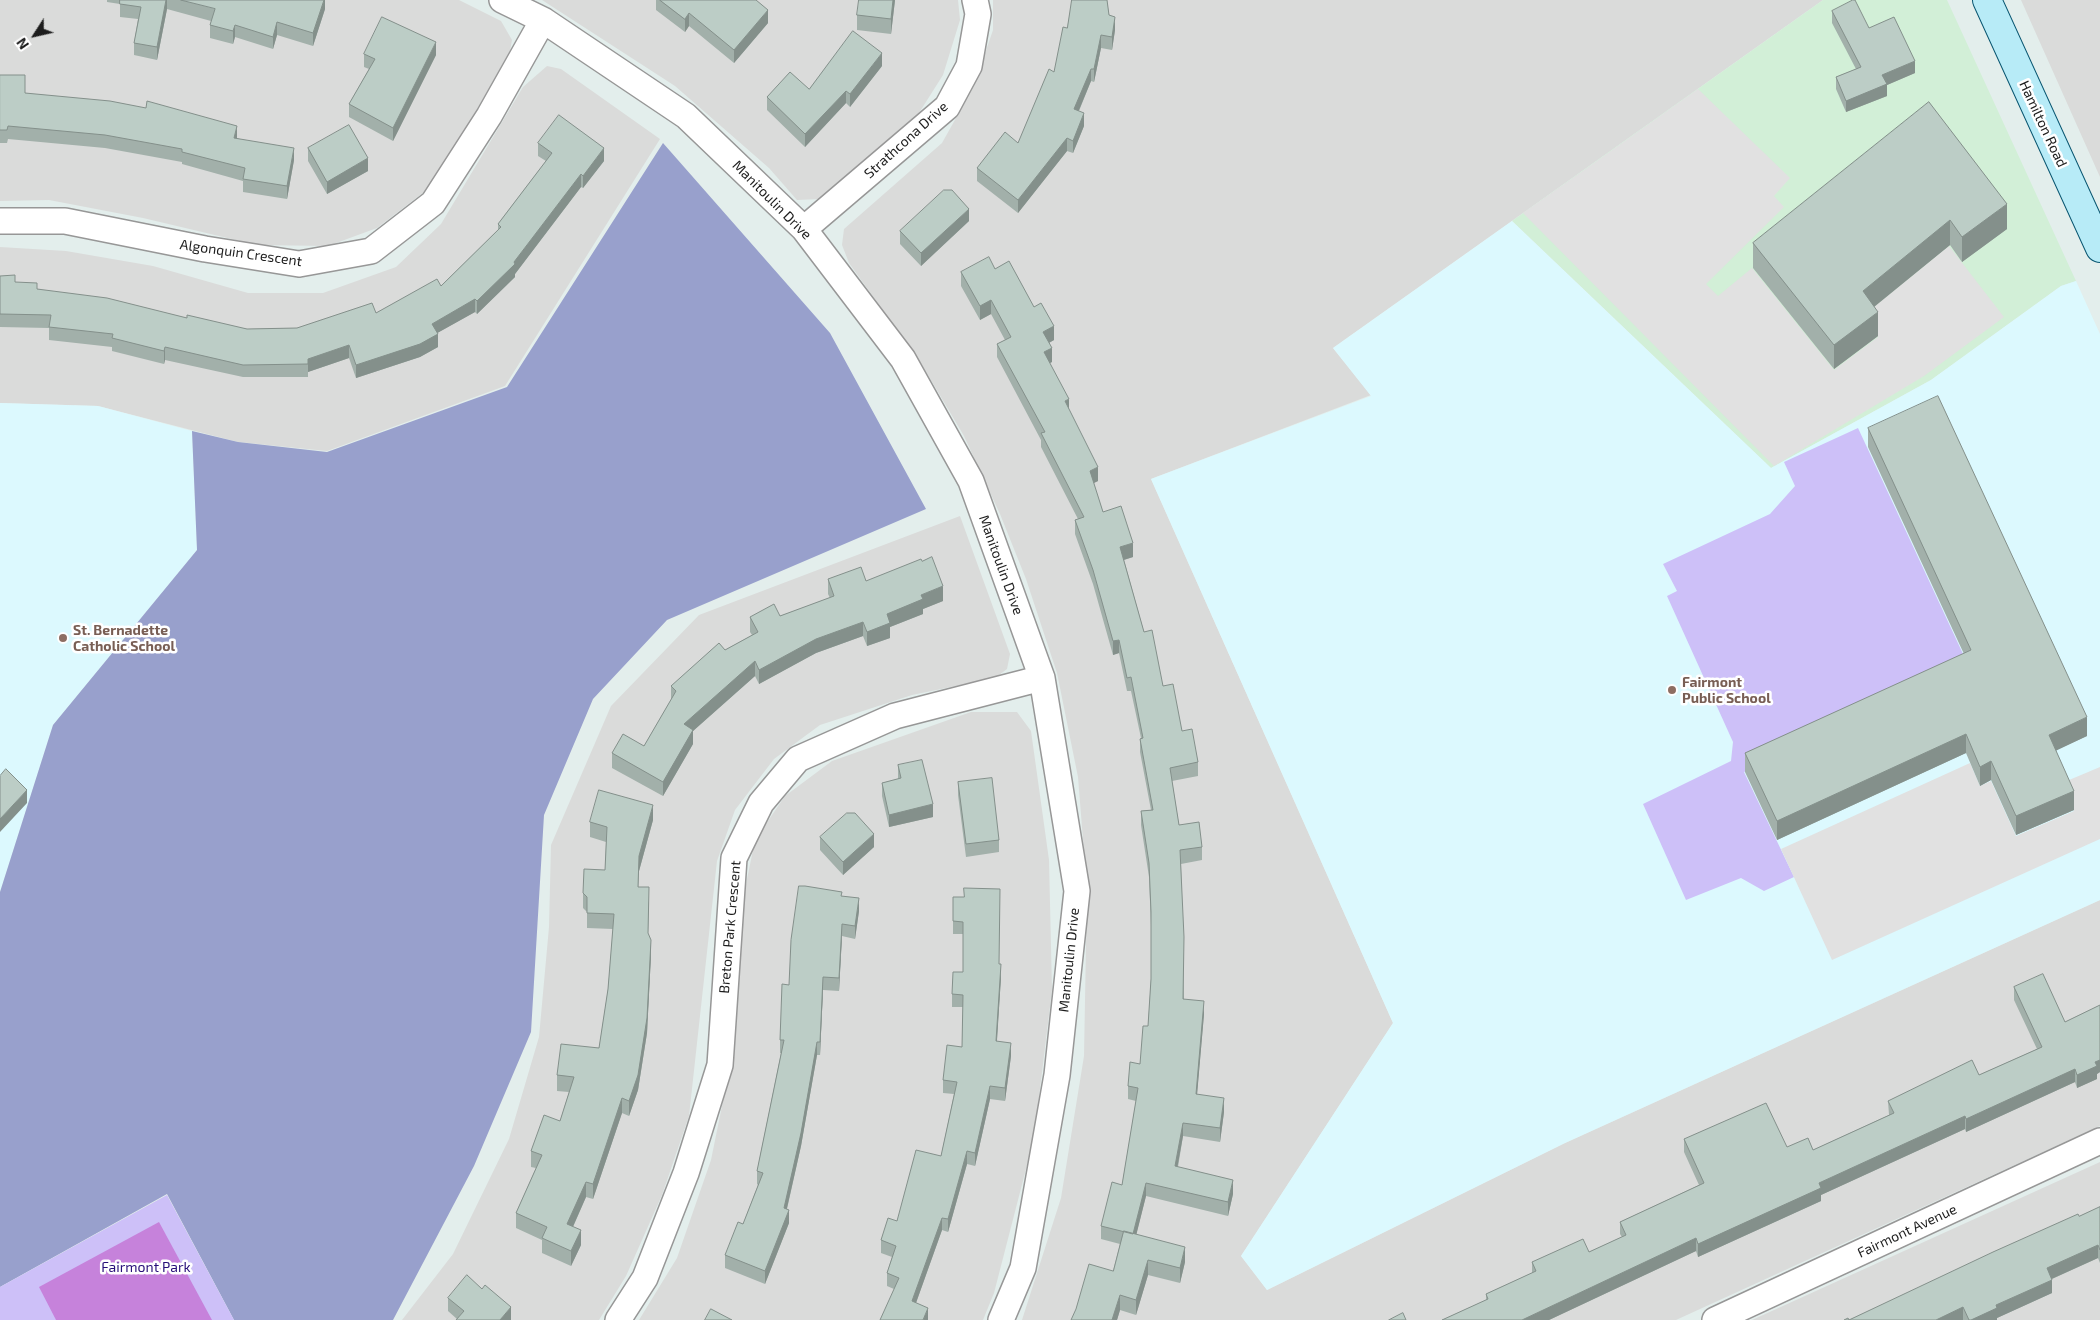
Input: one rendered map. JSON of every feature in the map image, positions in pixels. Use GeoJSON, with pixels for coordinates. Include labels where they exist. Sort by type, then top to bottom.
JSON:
{"type":"FeatureCollection","features":[{"type":"Feature","properties":{"kind":"main road","name":"Hamilton Road"},"geometry":{"type":"LineString","coordinates":[[1987,0],[2100,248]]}},
{"type":"Feature","properties":{"kind":"street","name":"Manitoulin Drive"},"geometry":{"type":"LineString","coordinates":[[502,0],[543,20],[686,116],[804,229],[903,359],[971,481],[1042,678],[1077,891],[1057,1075],[1024,1268],[1001,1320]]}},
{"type":"Feature","properties":{"kind":"street","name":"Strathcona Drive"},"geometry":{"type":"LineString","coordinates":[[804,229],[947,107],[969,66],[978,14],[975,0]]}},
{"type":"Feature","properties":{"kind":"street","name":"Algonquin Crescent"},"geometry":{"type":"LineString","coordinates":[[0,221],[65,222],[205,250],[299,264],[371,251],[433,203],[489,116],[543,20]]}},
{"type":"Feature","properties":{"kind":"street","name":"Breton Park Crescent"},"geometry":{"type":"LineString","coordinates":[[618,1320],[645,1278],[686,1173],[720,1065],[734,858],[761,803],[798,759],[896,716],[1042,678]]}},
{"type":"Feature","properties":{"kind":"street","name":"Fairmont Avenue"},"geometry":{"type":"LineString","coordinates":[[1715,1320],[2100,1141]]}},
{"type":"Feature","properties":{"kind":"shaded area"},"geometry":{"type":"Polygon","coordinates":[[[0,0],[459,0],[501,21],[512,40],[510,51],[461,138],[424,192],[377,228],[328,246],[257,245],[143,218],[49,200],[0,201],[0,0]]]}},
{"type":"Feature","properties":{"kind":"shaded area"},"geometry":{"type":"Polygon","coordinates":[[[542,0],[958,0],[960,20],[943,75],[912,124],[819,199],[797,200],[769,168],[675,86],[542,0]]]}},
{"type":"Feature","properties":{"kind":"shaded area"},"geometry":{"type":"Polygon","coordinates":[[[993,0],[1823,0],[1333,348],[1371,395],[1151,479],[1393,1023],[1241,1256],[1267,1290],[1565,1143],[2100,900],[2100,1126],[1676,1320],[1022,1320],[1061,1198],[1084,1056],[1087,890],[1078,777],[1057,673],[1026,579],[1000,514],[964,436],[922,365],[849,263],[842,245],[844,229],[942,143],[974,86],[993,30],[993,0]]]}},
{"type":"Feature","properties":{"kind":"shaded area"},"geometry":{"type":"Polygon","coordinates":[[[1823,0],[1947,0],[2076,281],[2061,286],[1931,380],[1771,468],[1512,221],[1823,0]]]}},
{"type":"Feature","properties":{"kind":"shaded area"},"geometry":{"type":"Polygon","coordinates":[[[2021,0],[2100,0],[2100,177],[2021,0]]]}},
{"type":"Feature","properties":{"kind":"shaded area"},"geometry":{"type":"Polygon","coordinates":[[[547,66],[561,69],[660,139],[505,386],[327,451],[238,442],[98,406],[0,403],[0,247],[66,251],[153,266],[248,293],[323,293],[396,267],[441,224],[523,87],[547,66]]]}},
{"type":"Feature","properties":{"kind":"shaded area"},"geometry":{"type":"Polygon","coordinates":[[[1698,89],[1790,178],[1774,196],[1784,207],[1706,284],[1718,296],[1752,268],[1834,370],[1878,337],[1864,315],[1949,246],[2004,317],[1924,376],[1774,466],[1523,213],[1698,89]]]}},
{"type":"Feature","properties":{"kind":"shaded area"},"geometry":{"type":"Polygon","coordinates":[[[663,143],[830,333],[926,509],[667,620],[593,699],[544,815],[531,1032],[474,1166],[393,1320],[234,1320],[167,1194],[0,1287],[0,892],[53,725],[197,550],[192,431],[238,442],[327,452],[507,387],[663,143]]]}},
{"type":"Feature","properties":{"kind":"shaded area","name":"Fairmont Public School"},"geometry":{"type":"Polygon","coordinates":[[[1512,221],[1771,468],[1931,380],[2061,286],[2076,281],[2100,334],[2100,900],[1565,1143],[1267,1290],[1241,1256],[1393,1023],[1151,479],[1371,396],[1333,348],[1512,221]]]}},
{"type":"Feature","properties":{"kind":"shaded area","name":"St. Bernadette Catholic School"},"geometry":{"type":"Polygon","coordinates":[[[0,403],[98,406],[192,431],[197,550],[53,725],[0,892],[0,403]]]}},
{"type":"Feature","properties":{"kind":"shaded area"},"geometry":{"type":"Polygon","coordinates":[[[960,516],[1010,654],[1007,669],[995,678],[912,695],[820,725],[774,759],[735,810],[717,861],[689,1116],[662,1195],[626,1276],[599,1320],[402,1320],[453,1254],[509,1139],[539,1037],[549,927],[551,845],[611,706],[699,615],[960,516]]]}},
{"type":"Feature","properties":{"kind":"shaded area"},"geometry":{"type":"Polygon","coordinates":[[[971,712],[1017,712],[1031,731],[1049,860],[1052,990],[1034,1138],[994,1293],[983,1320],[639,1320],[677,1258],[711,1160],[734,1047],[744,894],[755,840],[785,796],[832,761],[971,712]]]}},
{"type":"Feature","properties":{"kind":"shaded area"},"geometry":{"type":"Polygon","coordinates":[[[1970,763],[1980,786],[1991,781],[2016,836],[2074,811],[2062,783],[2100,767],[2100,839],[1832,960],[1781,849],[1970,763]]]}},
{"type":"Feature","properties":{"kind":"shaded area"},"geometry":{"type":"Polygon","coordinates":[[[2100,1162],[2100,1320],[1752,1320],[2100,1162]]]}},
{"type":"Feature","properties":{"kind":"green space"},"geometry":{"type":"Polygon","coordinates":[[[1858,428],[1970,669],[1744,772],[1794,877],[1764,891],[1741,878],[1686,900],[1643,804],[1731,761],[1733,742],[1667,596],[1677,591],[1663,564],[1770,514],[1795,486],[1784,462],[1858,428]]]}},
{"type":"Feature","properties":{"kind":"green space","name":"Fairmont Park"},"geometry":{"type":"Polygon","coordinates":[[[167,1195],[234,1320],[0,1320],[0,1287],[167,1195]]]}},
{"type":"Feature","properties":{"kind":"green space"},"geometry":{"type":"Polygon","coordinates":[[[159,1222],[212,1320],[56,1320],[39,1287],[159,1222]]]}},
{"type":"Feature","properties":{"kind":"building"},"geometry":{"type":"Polygon","coordinates":[[[120,0],[166,0],[157,47],[134,43],[141,7],[120,4],[120,0]]]}},
{"type":"Feature","properties":{"kind":"building"},"geometry":{"type":"Polygon","coordinates":[[[181,0],[324,0],[313,33],[277,22],[273,37],[235,25],[233,31],[210,25],[215,9],[181,0]]]}},
{"type":"Feature","properties":{"kind":"building"},"geometry":{"type":"Polygon","coordinates":[[[660,0],[756,0],[768,10],[734,50],[689,13],[685,19],[660,0]]]}},
{"type":"Feature","properties":{"kind":"building"},"geometry":{"type":"Polygon","coordinates":[[[859,0],[893,0],[891,19],[857,15],[859,0]]]}},
{"type":"Feature","properties":{"kind":"building"},"geometry":{"type":"Polygon","coordinates":[[[1072,0],[1107,0],[1109,15],[1115,17],[1112,37],[1101,35],[1094,69],[1091,69],[1074,109],[1084,113],[1073,141],[1067,138],[1018,200],[977,168],[1005,132],[1018,143],[1049,69],[1054,72],[1063,27],[1067,28],[1072,0]]]}},
{"type":"Feature","properties":{"kind":"building"},"geometry":{"type":"Polygon","coordinates":[[[1855,0],[1869,28],[1894,17],[1915,61],[1882,75],[1887,84],[1846,101],[1836,77],[1861,67],[1832,11],[1855,0]]]}},
{"type":"Feature","properties":{"kind":"building"},"geometry":{"type":"Polygon","coordinates":[[[382,17],[436,42],[393,128],[349,104],[375,59],[364,54],[382,17]]]}},
{"type":"Feature","properties":{"kind":"building"},"geometry":{"type":"Polygon","coordinates":[[[853,31],[882,53],[850,94],[846,91],[805,134],[767,97],[790,72],[809,89],[853,31]]]}},
{"type":"Feature","properties":{"kind":"building"},"geometry":{"type":"Polygon","coordinates":[[[0,75],[25,75],[25,93],[110,101],[146,108],[147,101],[237,126],[234,138],[294,148],[287,186],[243,179],[245,168],[182,152],[182,149],[105,135],[8,126],[7,130],[0,130],[0,75]]]}},
{"type":"Feature","properties":{"kind":"building"},"geometry":{"type":"Polygon","coordinates":[[[1929,102],[2007,204],[1962,237],[1950,220],[1863,291],[1878,312],[1834,345],[1753,243],[1929,102]]]}},
{"type":"Feature","properties":{"kind":"building"},"geometry":{"type":"Polygon","coordinates":[[[559,115],[604,148],[583,176],[581,174],[514,262],[515,264],[477,301],[475,299],[432,324],[438,334],[420,344],[356,365],[349,345],[308,359],[308,364],[243,365],[165,347],[164,351],[112,338],[113,334],[49,327],[51,315],[0,314],[0,276],[15,275],[15,282],[37,283],[37,289],[107,298],[187,318],[187,315],[247,329],[297,328],[372,303],[376,313],[437,279],[441,286],[501,227],[498,224],[552,153],[538,143],[559,115]]]}},
{"type":"Feature","properties":{"kind":"building"},"geometry":{"type":"Polygon","coordinates":[[[349,125],[368,158],[327,182],[308,148],[349,125]]]}},
{"type":"Feature","properties":{"kind":"building"},"geometry":{"type":"Polygon","coordinates":[[[944,190],[952,190],[969,209],[921,253],[900,231],[944,190]]]}},
{"type":"Feature","properties":{"kind":"building"},"geometry":{"type":"Polygon","coordinates":[[[989,257],[995,269],[1009,261],[1034,307],[1041,303],[1054,326],[1043,332],[1052,348],[1044,352],[1069,399],[1065,401],[1098,467],[1090,471],[1103,512],[1121,506],[1133,543],[1120,547],[1144,632],[1152,630],[1163,686],[1173,684],[1182,731],[1192,729],[1198,762],[1170,768],[1179,825],[1199,822],[1202,847],[1180,850],[1184,937],[1183,999],[1204,1001],[1196,1094],[1224,1098],[1220,1128],[1183,1123],[1175,1166],[1233,1180],[1228,1202],[1146,1183],[1133,1234],[1101,1226],[1112,1182],[1122,1185],[1138,1088],[1128,1086],[1130,1062],[1140,1064],[1143,1026],[1148,1026],[1151,979],[1151,912],[1149,863],[1141,811],[1153,810],[1140,739],[1143,738],[1131,677],[1127,678],[1119,640],[1113,641],[1093,570],[1075,520],[1084,517],[1041,433],[1045,432],[997,344],[1011,337],[991,300],[980,306],[961,272],[989,257]]]}},
{"type":"Feature","properties":{"kind":"building"},"geometry":{"type":"Polygon","coordinates":[[[1938,396],[2087,717],[2049,735],[2074,791],[2016,816],[1991,761],[1980,767],[1966,734],[1777,821],[1745,753],[1971,650],[1868,428],[1938,396]]]}},
{"type":"Feature","properties":{"kind":"building"},"geometry":{"type":"Polygon","coordinates":[[[932,557],[943,586],[921,595],[923,599],[887,614],[890,623],[867,632],[863,622],[816,639],[759,670],[755,661],[684,724],[693,730],[663,782],[612,753],[623,734],[644,746],[676,691],[671,686],[719,643],[725,650],[758,632],[750,617],[774,604],[780,616],[834,596],[828,579],[861,567],[866,581],[921,559],[922,561],[932,557]]]}},
{"type":"Feature","properties":{"kind":"building"},"geometry":{"type":"Polygon","coordinates":[[[922,760],[933,804],[889,815],[882,783],[901,778],[898,765],[922,760]]]}},
{"type":"Feature","properties":{"kind":"building"},"geometry":{"type":"Polygon","coordinates":[[[6,769],[27,790],[0,819],[0,776],[6,769]]]}},
{"type":"Feature","properties":{"kind":"building"},"geometry":{"type":"Polygon","coordinates":[[[992,778],[999,840],[966,844],[958,782],[992,778]]]}},
{"type":"Feature","properties":{"kind":"building"},"geometry":{"type":"Polygon","coordinates":[[[599,790],[653,805],[639,856],[638,887],[649,887],[648,933],[651,940],[647,1018],[638,1075],[629,1101],[622,1098],[593,1184],[586,1182],[567,1224],[581,1230],[571,1251],[542,1238],[547,1227],[516,1213],[542,1155],[531,1151],[544,1115],[560,1121],[574,1077],[557,1075],[561,1044],[599,1048],[608,989],[614,914],[587,913],[587,897],[583,893],[584,869],[605,870],[607,827],[590,822],[599,790]]]}},
{"type":"Feature","properties":{"kind":"building"},"geometry":{"type":"Polygon","coordinates":[[[847,813],[855,813],[874,834],[843,862],[820,837],[847,813]]]}},
{"type":"Feature","properties":{"kind":"building"},"geometry":{"type":"Polygon","coordinates":[[[799,886],[842,892],[841,896],[859,898],[855,926],[842,924],[839,978],[823,977],[820,1042],[817,1042],[801,1133],[784,1208],[789,1210],[765,1271],[725,1255],[738,1222],[743,1224],[763,1173],[757,1171],[784,1040],[780,1040],[782,984],[789,985],[791,940],[799,886]]]}},
{"type":"Feature","properties":{"kind":"building"},"geometry":{"type":"Polygon","coordinates":[[[964,888],[1000,889],[999,964],[1001,964],[996,1041],[1011,1043],[1005,1088],[990,1086],[975,1153],[967,1151],[948,1219],[942,1218],[912,1301],[928,1308],[923,1320],[880,1320],[899,1278],[887,1273],[896,1246],[881,1240],[888,1218],[897,1221],[916,1150],[941,1156],[957,1082],[943,1080],[947,1045],[962,1047],[963,995],[952,994],[953,972],[963,972],[963,922],[953,921],[953,897],[964,897],[964,888]]]}},
{"type":"Feature","properties":{"kind":"building"},"geometry":{"type":"Polygon","coordinates":[[[2043,974],[2065,1022],[2100,1005],[2100,1060],[2095,1062],[2097,1066],[2077,1075],[2075,1069],[1966,1119],[1965,1116],[1819,1183],[1821,1188],[1698,1244],[1696,1238],[1522,1320],[1442,1320],[1488,1299],[1486,1294],[1536,1271],[1532,1262],[1583,1239],[1589,1252],[1626,1235],[1620,1222],[1704,1183],[1684,1139],[1766,1103],[1787,1147],[1808,1138],[1813,1150],[1894,1113],[1888,1101],[1972,1060],[1979,1075],[2042,1047],[2014,987],[2043,974]]]}},
{"type":"Feature","properties":{"kind":"building"},"geometry":{"type":"Polygon","coordinates":[[[2100,1207],[2100,1250],[2098,1245],[2047,1268],[2052,1280],[1996,1305],[1997,1308],[1971,1320],[1969,1320],[1963,1307],[1936,1320],[1849,1320],[1993,1252],[2078,1214],[2079,1216],[2100,1207]]]}},
{"type":"Feature","properties":{"kind":"building"},"geometry":{"type":"Polygon","coordinates":[[[1124,1231],[1185,1247],[1180,1268],[1148,1260],[1136,1300],[1120,1295],[1112,1320],[1071,1320],[1089,1264],[1113,1271],[1124,1231]]]}},
{"type":"Feature","properties":{"kind":"building"},"geometry":{"type":"Polygon","coordinates":[[[467,1275],[482,1289],[485,1285],[511,1307],[500,1320],[456,1320],[464,1311],[448,1298],[467,1275]]]}},
{"type":"Feature","properties":{"kind":"building"},"geometry":{"type":"Polygon","coordinates":[[[711,1309],[732,1320],[705,1320],[711,1309]]]}},
{"type":"Feature","properties":{"kind":"building"},"geometry":{"type":"Polygon","coordinates":[[[1403,1313],[1406,1320],[1389,1320],[1403,1313]]]}},
{"type":"Feature","properties":{"kind":"place","name":"St. Bernadette Catholic School"},"geometry":{"type":"Point","coordinates":[63,638]}},
{"type":"Feature","properties":{"kind":"place","name":"Fairmont Public School"},"geometry":{"type":"Point","coordinates":[1672,690]}}]}
